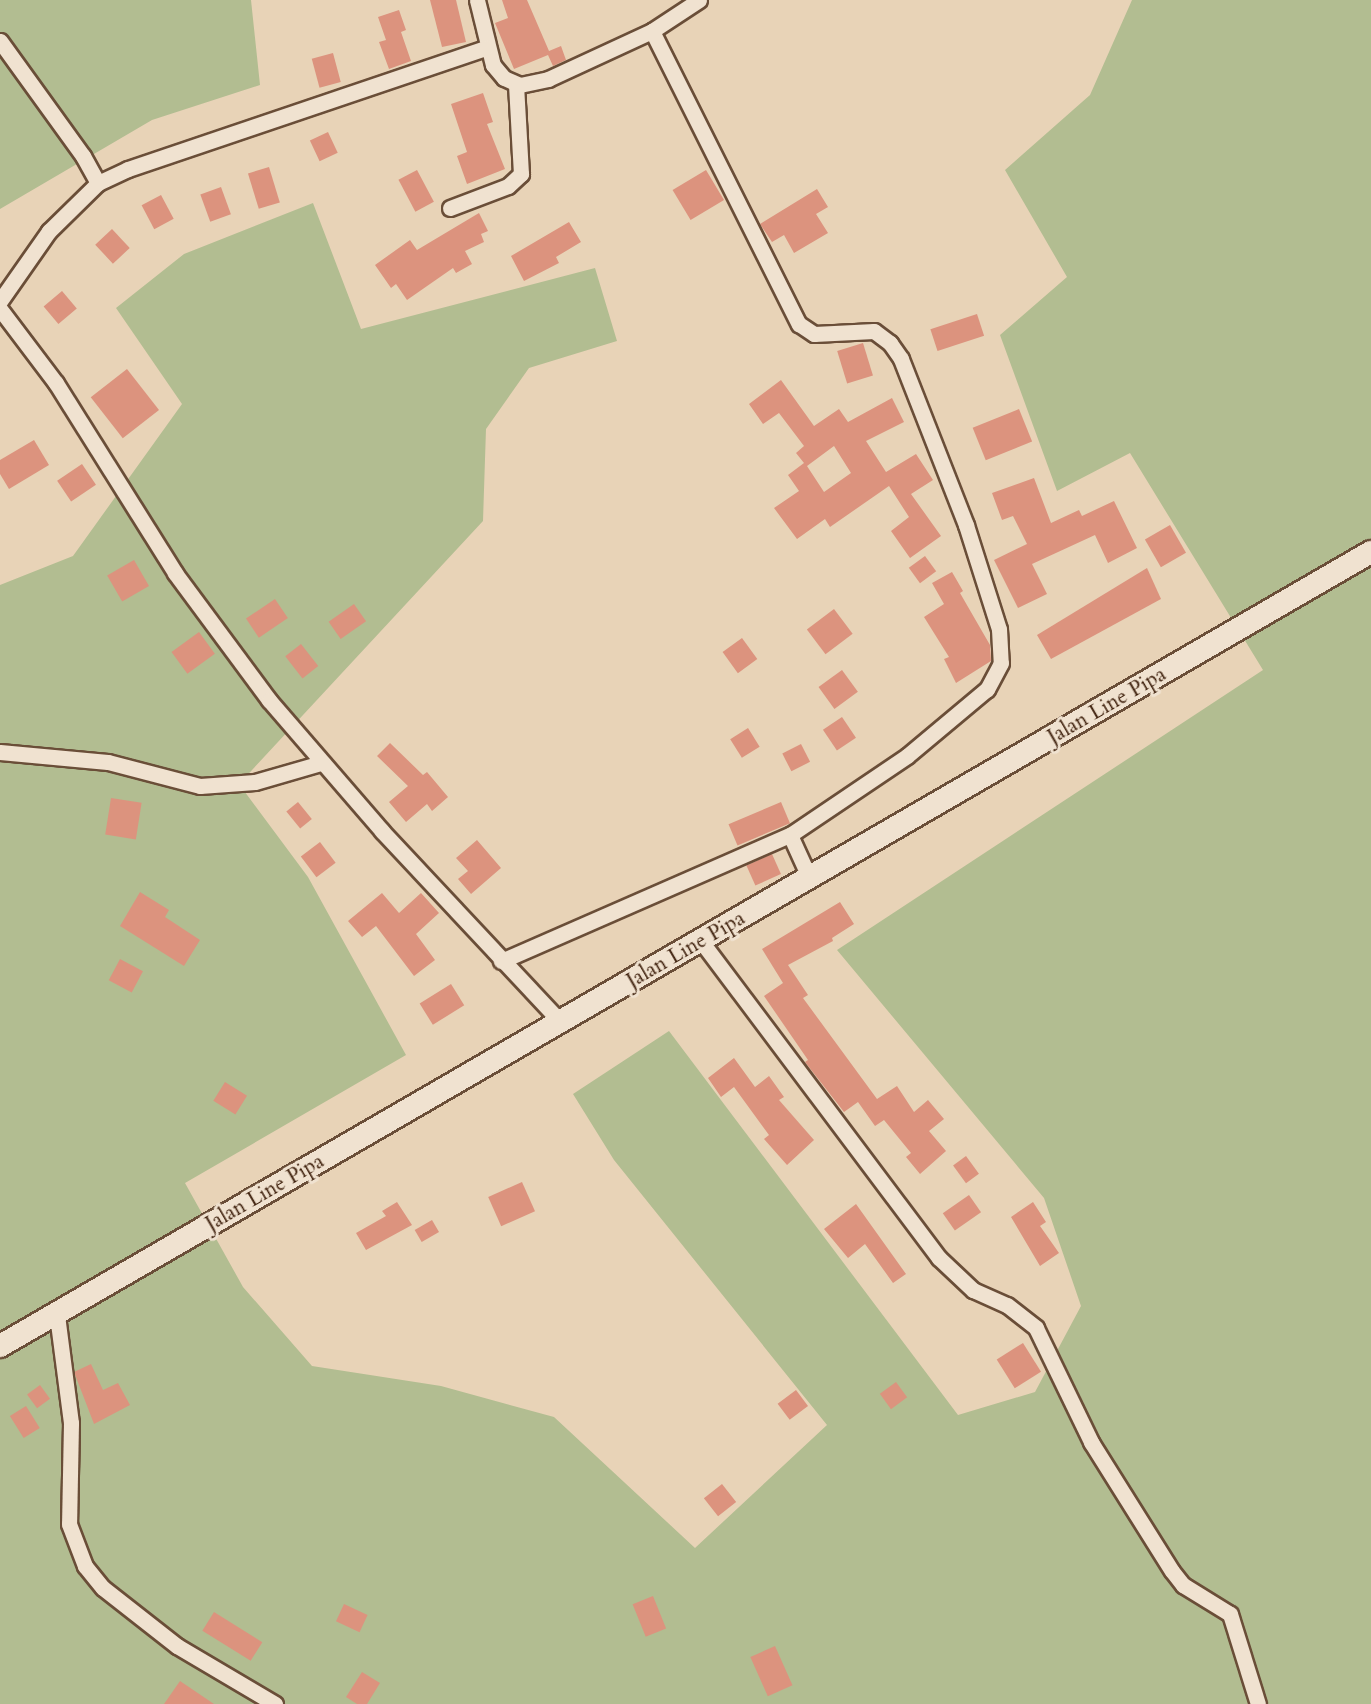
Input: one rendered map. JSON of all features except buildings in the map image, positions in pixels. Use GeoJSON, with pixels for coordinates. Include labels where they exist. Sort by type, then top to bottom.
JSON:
{"type":"FeatureCollection","features":[{"type":"Feature","properties":{"kind":"main road","name":"Jalan Line Pipa"},"geometry":{"type":"LineString","coordinates":[[0,1346],[560,1021],[810,879],[1371,552]]}},
{"type":"Feature","properties":{"kind":"street"},"geometry":{"type":"LineString","coordinates":[[477,0],[486,48],[496,71],[516,84],[532,85],[652,31],[699,0]]}},
{"type":"Feature","properties":{"kind":"street"},"geometry":{"type":"LineString","coordinates":[[501,961],[790,835],[898,763],[987,690],[1001,663],[999,629],[966,525],[900,358],[890,343],[874,331],[814,334],[799,324],[652,31]]}},
{"type":"Feature","properties":{"kind":"street"},"geometry":{"type":"LineString","coordinates":[[0,41],[83,156],[98,183]]}},
{"type":"Feature","properties":{"kind":"street"},"geometry":{"type":"LineString","coordinates":[[0,301],[49,231],[98,183],[128,169],[486,48]]}},
{"type":"Feature","properties":{"kind":"street"},"geometry":{"type":"LineString","coordinates":[[450,208],[508,186],[521,174],[524,162],[516,84]]}},
{"type":"Feature","properties":{"kind":"street"},"geometry":{"type":"LineString","coordinates":[[0,309],[56,383],[201,611],[321,763],[501,961],[560,1021]]}},
{"type":"Feature","properties":{"kind":"street"},"geometry":{"type":"LineString","coordinates":[[0,752],[108,762],[200,786],[255,783],[321,763]]}},
{"type":"Feature","properties":{"kind":"street"},"geometry":{"type":"LineString","coordinates":[[790,835],[810,879]]}},
{"type":"Feature","properties":{"kind":"street"},"geometry":{"type":"LineString","coordinates":[[701,941],[945,1265],[973,1290],[1007,1305],[1036,1328],[1091,1442],[1172,1571],[1183,1585],[1230,1614],[1258,1704]]}},
{"type":"Feature","properties":{"kind":"street"},"geometry":{"type":"LineString","coordinates":[[57,1315],[71,1424],[69,1524],[86,1566],[103,1588],[177,1646],[275,1704]]}},
{"type":"Feature","properties":{"kind":"green space"},"geometry":{"type":"Polygon","coordinates":[[[0,0],[251,0],[260,85],[152,120],[0,209],[0,0]]]}},
{"type":"Feature","properties":{"kind":"green space"},"geometry":{"type":"Polygon","coordinates":[[[1132,0],[1371,0],[1371,1704],[0,1704],[0,585],[73,556],[182,404],[116,308],[184,254],[313,203],[361,329],[595,268],[617,341],[529,368],[486,429],[483,521],[239,784],[308,877],[406,1055],[185,1183],[243,1287],[312,1366],[441,1386],[554,1417],[695,1548],[827,1425],[614,1160],[573,1094],[669,1031],[958,1415],[1035,1392],[1081,1306],[1044,1198],[837,950],[1263,670],[1130,453],[1057,491],[1000,335],[1067,277],[1005,170],[1090,95],[1132,0]]]}}]}
